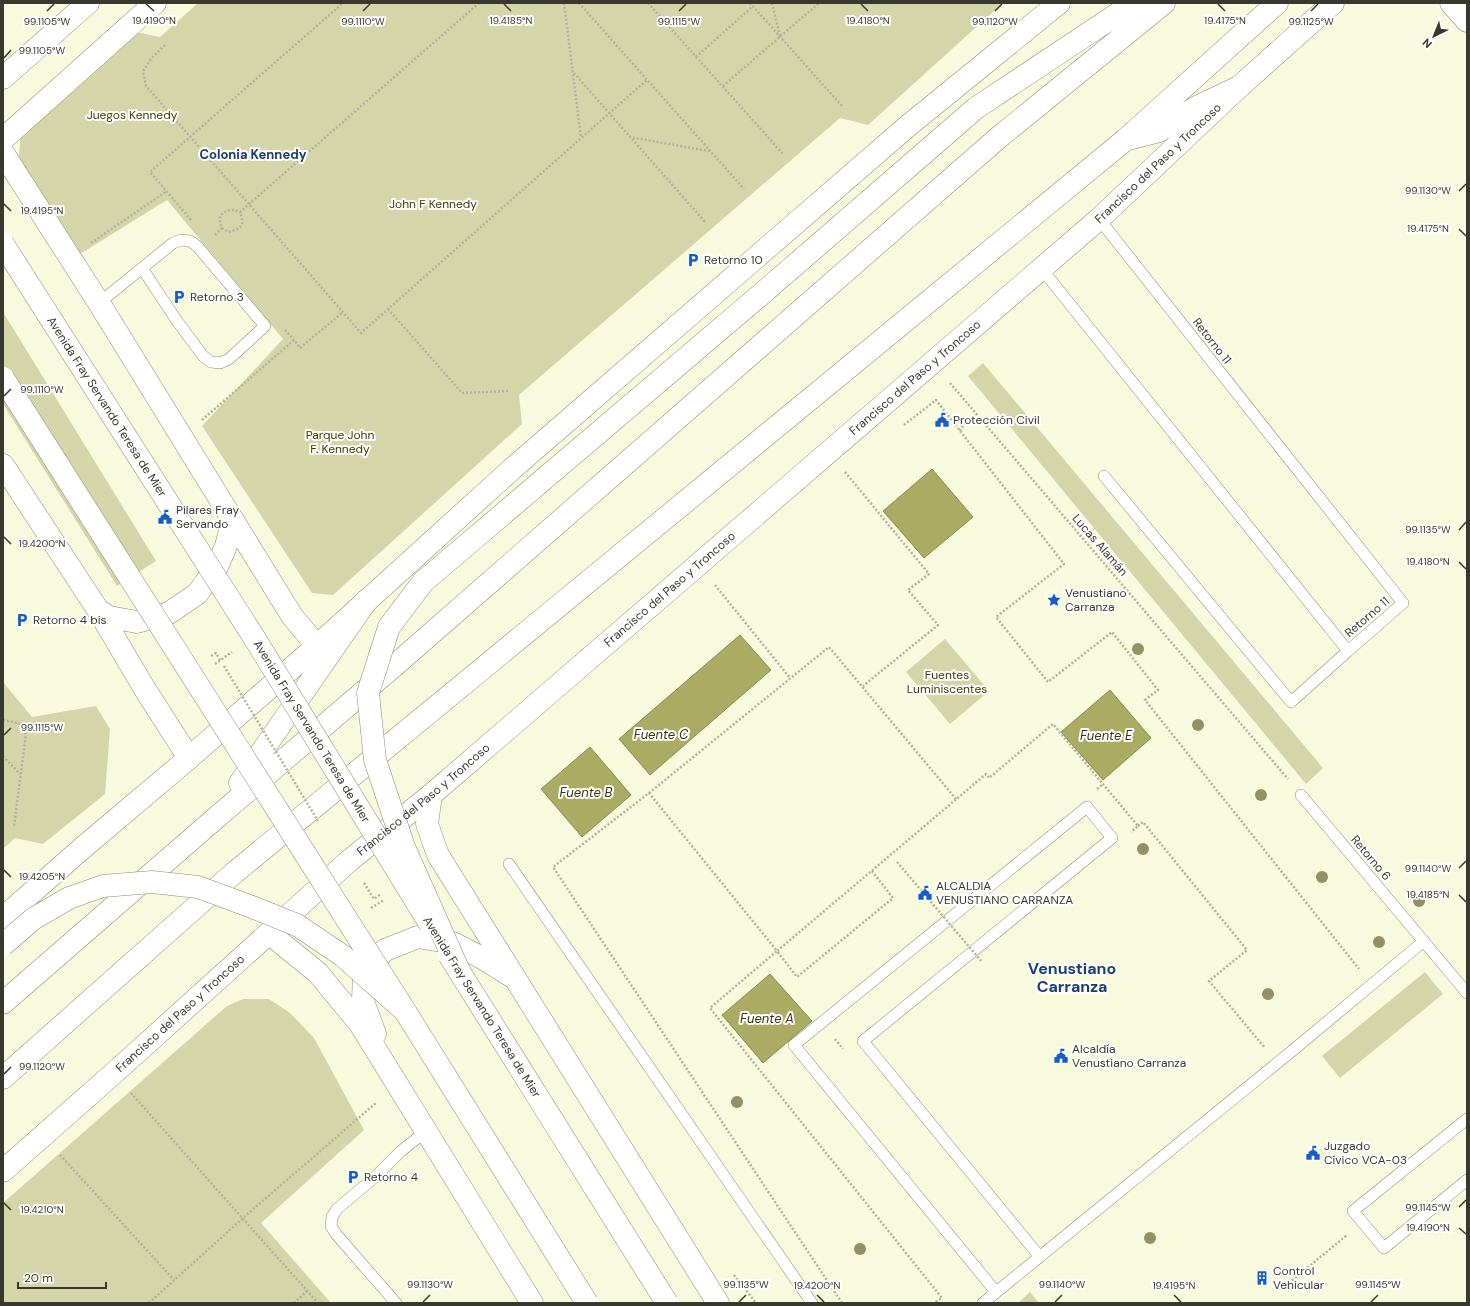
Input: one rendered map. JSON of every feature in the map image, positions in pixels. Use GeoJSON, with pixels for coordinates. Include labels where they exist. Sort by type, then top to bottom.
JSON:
{"type":"FeatureCollection","features":[{"type":"Feature","properties":{"kind":"main road"},"geometry":{"type":"LineString","coordinates":[[3,78],[88,3]]}},
{"type":"Feature","properties":{"kind":"main road"},"geometry":{"type":"LineString","coordinates":[[3,139],[155,3]]}},
{"type":"Feature","properties":{"kind":"main road"},"geometry":{"type":"LineString","coordinates":[[3,918],[317,646],[512,469],[909,125],[1059,3]]}},
{"type":"Feature","properties":{"kind":"main road"},"geometry":{"type":"LineString","coordinates":[[459,971],[404,847],[375,760],[368,693],[389,628],[422,582],[765,291],[976,108],[1134,3]]}},
{"type":"Feature","properties":{"kind":"main road"},"geometry":{"type":"LineString","coordinates":[[3,1003],[401,660],[998,138],[1164,3]]}},
{"type":"Feature","properties":{"kind":"main road"},"geometry":{"type":"LineString","coordinates":[[3,1078],[234,873],[1125,140],[1277,3]]}},
{"type":"Feature","properties":{"kind":"main road","name":"Francisco del Paso y Troncoso"},"geometry":{"type":"LineString","coordinates":[[3,1171],[114,1074],[350,860],[431,795],[1098,219],[1239,87],[1333,3]]}},
{"type":"Feature","properties":{"kind":"main road"},"geometry":{"type":"LineString","coordinates":[[1451,3],[1467,21]]}},
{"type":"Feature","properties":{"kind":"main road"},"geometry":{"type":"LineString","coordinates":[[1125,140],[1159,131],[1196,108],[1239,87]]}},
{"type":"Feature","properties":{"kind":"main road"},"geometry":{"type":"LineString","coordinates":[[3,153],[99,303],[292,616],[317,646]]}},
{"type":"Feature","properties":{"kind":"main road","name":"Avenida Fray Servando Teresa de Mier"},"geometry":{"type":"LineString","coordinates":[[3,244],[255,639],[459,971],[667,1303]]}},
{"type":"Feature","properties":{"kind":"main road"},"geometry":{"type":"LineString","coordinates":[[3,378],[405,1011],[587,1303]]}},
{"type":"Feature","properties":{"kind":"main road"},"geometry":{"type":"LineString","coordinates":[[3,466],[98,610],[149,696],[189,758]]}},
{"type":"Feature","properties":{"kind":"main road"},"geometry":{"type":"LineString","coordinates":[[98,610],[109,617],[137,622],[169,613],[197,594],[217,567],[226,546],[233,520]]}},
{"type":"Feature","properties":{"kind":"main road"},"geometry":{"type":"LineString","coordinates":[[217,817],[367,600]]}},
{"type":"Feature","properties":{"kind":"main road"},"geometry":{"type":"LineString","coordinates":[[431,795],[427,824],[438,855],[718,1303]]}},
{"type":"Feature","properties":{"kind":"main road"},"geometry":{"type":"LineString","coordinates":[[3,945],[32,919],[69,898],[103,886],[152,882],[198,887],[252,906],[297,925],[343,956],[405,1011]]}},
{"type":"Feature","properties":{"kind":"main road"},"geometry":{"type":"LineString","coordinates":[[270,934],[318,973],[360,1024],[532,1303]]}},
{"type":"Feature","properties":{"kind":"main road"},"geometry":{"type":"LineString","coordinates":[[397,1085],[370,1022],[363,1001],[364,972],[385,950],[418,937],[453,943],[484,959],[515,978]]}},
{"type":"Feature","properties":{"kind":"lane","name":"Retorno 11"},"geometry":{"type":"LineString","coordinates":[[1041,268],[1348,651],[1403,603],[1098,219]]}},
{"type":"Feature","properties":{"kind":"lane"},"geometry":{"type":"LineString","coordinates":[[99,303],[142,268],[173,243],[181,240],[190,241],[197,246],[265,326],[229,359],[220,363],[211,362],[203,356],[177,321],[142,268]]}},
{"type":"Feature","properties":{"kind":"lane"},"geometry":{"type":"LineString","coordinates":[[1104,476],[1291,702],[1348,651]]}},
{"type":"Feature","properties":{"kind":"lane","name":"Retorno 6"},"geometry":{"type":"LineString","coordinates":[[1301,795],[1467,993]]}},
{"type":"Feature","properties":{"kind":"lane"},"geometry":{"type":"LineString","coordinates":[[996,1292],[794,1045],[1086,807],[1112,838],[863,1041],[1040,1257]]}},
{"type":"Feature","properties":{"kind":"lane"},"geometry":{"type":"LineString","coordinates":[[509,864],[812,1303]]}},
{"type":"Feature","properties":{"kind":"lane"},"geometry":{"type":"LineString","coordinates":[[983,1303],[1424,941]]}},
{"type":"Feature","properties":{"kind":"lane"},"geometry":{"type":"LineString","coordinates":[[1467,1119],[1353,1211],[1384,1248],[1467,1180]]}},
{"type":"Feature","properties":{"kind":"lane"},"geometry":{"type":"LineString","coordinates":[[396,1303],[336,1234],[331,1226],[332,1217],[337,1209],[376,1176],[400,1152],[426,1131]]}},
{"type":"Feature","properties":{"kind":"path"},"geometry":{"type":"LineString","coordinates":[[150,172],[342,3]]}},
{"type":"Feature","properties":{"kind":"path"},"geometry":{"type":"LineString","coordinates":[[240,212],[480,3]]}},
{"type":"Feature","properties":{"kind":"path"},"geometry":{"type":"LineString","coordinates":[[564,3],[581,138]]}},
{"type":"Feature","properties":{"kind":"path"},"geometry":{"type":"LineString","coordinates":[[579,3],[744,189]]}},
{"type":"Feature","properties":{"kind":"path"},"geometry":{"type":"LineString","coordinates":[[648,3],[784,155]]}},
{"type":"Feature","properties":{"kind":"path"},"geometry":{"type":"LineString","coordinates":[[750,3],[842,106]]}},
{"type":"Feature","properties":{"kind":"path"},"geometry":{"type":"LineString","coordinates":[[772,3],[780,37]]}},
{"type":"Feature","properties":{"kind":"path"},"geometry":{"type":"LineString","coordinates":[[723,86],[816,4]]}},
{"type":"Feature","properties":{"kind":"path"},"geometry":{"type":"LineString","coordinates":[[696,56],[753,6]]}},
{"type":"Feature","properties":{"kind":"path"},"geometry":{"type":"LineString","coordinates":[[166,45],[152,59],[143,71],[146,86],[361,333],[648,79]]}},
{"type":"Feature","properties":{"kind":"path"},"geometry":{"type":"LineString","coordinates":[[574,73],[705,222]]}},
{"type":"Feature","properties":{"kind":"path"},"geometry":{"type":"LineString","coordinates":[[629,137],[710,151]]}},
{"type":"Feature","properties":{"kind":"path"},"geometry":{"type":"LineString","coordinates":[[70,257],[167,191]]}},
{"type":"Feature","properties":{"kind":"path"},"geometry":{"type":"LineString","coordinates":[[234,209],[240,212],[242,219],[241,226],[236,230],[228,232],[222,228],[220,216],[225,211],[234,209]]}},
{"type":"Feature","properties":{"kind":"path"},"geometry":{"type":"LineString","coordinates":[[214,236],[222,228]]}},
{"type":"Feature","properties":{"kind":"path"},"geometry":{"type":"LineString","coordinates":[[388,310],[462,393],[508,391]]}},
{"type":"Feature","properties":{"kind":"path"},"geometry":{"type":"LineString","coordinates":[[182,437],[294,340],[300,348],[343,312]]}},
{"type":"Feature","properties":{"kind":"path","name":"Lucas Alamán"},"geometry":{"type":"LineString","coordinates":[[932,363],[1301,795]]}},
{"type":"Feature","properties":{"kind":"path"},"geometry":{"type":"LineString","coordinates":[[899,428],[936,400],[1064,564],[996,617],[1048,682],[1112,632],[1158,690],[1145,700],[1371,985]]}},
{"type":"Feature","properties":{"kind":"path"},"geometry":{"type":"LineString","coordinates":[[960,431],[962,427],[976,414]]}},
{"type":"Feature","properties":{"kind":"path"},"geometry":{"type":"LineString","coordinates":[[838,476],[845,471],[929,574],[908,590],[938,625],[863,686]]}},
{"type":"Feature","properties":{"kind":"path"},"geometry":{"type":"LineString","coordinates":[[713,583],[790,678]]}},
{"type":"Feature","properties":{"kind":"path"},"geometry":{"type":"LineString","coordinates":[[842,1303],[553,867],[649,792],[829,646],[956,799]]}},
{"type":"Feature","properties":{"kind":"path"},"geometry":{"type":"LineString","coordinates":[[224,666],[322,828]]}},
{"type":"Feature","properties":{"kind":"path"},"geometry":{"type":"LineString","coordinates":[[3,720],[26,725],[14,827]]}},
{"type":"Feature","properties":{"kind":"path"},"geometry":{"type":"LineString","coordinates":[[649,792],[777,951],[986,774],[989,778],[1053,724],[1103,784]]}},
{"type":"Feature","properties":{"kind":"path"},"geometry":{"type":"LineString","coordinates":[[3,756],[20,775]]}},
{"type":"Feature","properties":{"kind":"path"},"geometry":{"type":"LineString","coordinates":[[1138,826],[1143,822],[1247,950],[1209,981],[1277,1063]]}},
{"type":"Feature","properties":{"kind":"path"},"geometry":{"type":"LineString","coordinates":[[897,862],[982,962]]}},
{"type":"Feature","properties":{"kind":"path"},"geometry":{"type":"LineString","coordinates":[[367,902],[371,908]]}},
{"type":"Feature","properties":{"kind":"path"},"geometry":{"type":"LineString","coordinates":[[114,1074],[318,1303]]}},
{"type":"Feature","properties":{"kind":"path"},"geometry":{"type":"LineString","coordinates":[[149,1303],[243,1218],[397,1085]]}},
{"type":"Feature","properties":{"kind":"path"},"geometry":{"type":"LineString","coordinates":[[43,1136],[174,1280]]}},
{"type":"Feature","properties":{"kind":"path"},"geometry":{"type":"LineString","coordinates":[[294,1303],[307,1291]]}},
{"type":"Feature","properties":{"kind":"green space","name":"John F Kennedy"},"geometry":{"type":"Polygon","coordinates":[[[198,3],[1003,3],[868,125],[840,118],[519,395],[522,424],[333,595],[312,593],[202,426],[283,339],[167,200],[80,254],[18,169],[21,129],[131,31],[160,37],[198,3]]]}},
{"type":"Feature","properties":{"kind":"green space"},"geometry":{"type":"Polygon","coordinates":[[[3,312],[156,561],[117,586],[3,404],[3,312]]]}},
{"type":"Feature","properties":{"kind":"green space"},"geometry":{"type":"Polygon","coordinates":[[[983,363],[1323,768],[1306,784],[968,376],[983,363]]]}},
{"type":"Feature","properties":{"kind":"green space","name":"Fuentes Luminiscentes"},"geometry":{"type":"Polygon","coordinates":[[[945,639],[989,691],[950,724],[906,672],[945,639]]]}},
{"type":"Feature","properties":{"kind":"green space"},"geometry":{"type":"Polygon","coordinates":[[[3,682],[32,717],[96,706],[110,729],[105,794],[43,844],[15,838],[3,849],[3,682]]]}},
{"type":"Feature","properties":{"kind":"green space"},"geometry":{"type":"Polygon","coordinates":[[[1425,972],[1443,994],[1340,1078],[1322,1056],[1425,972]]]}},
{"type":"Feature","properties":{"kind":"green space"},"geometry":{"type":"Polygon","coordinates":[[[243,999],[269,999],[290,1013],[314,1038],[364,1130],[261,1223],[331,1303],[3,1303],[3,1203],[227,1006],[243,999]]]}},
{"type":"Feature","properties":{"kind":"green space"},"geometry":{"type":"Polygon","coordinates":[[[1030,1292],[1039,1303],[1018,1303],[1030,1292]]]}},
{"type":"Feature","properties":{"kind":"water"},"geometry":{"type":"Polygon","coordinates":[[[932,469],[973,517],[924,558],[883,511],[932,469]]]}},
{"type":"Feature","properties":{"kind":"water","name":"Fuente C"},"geometry":{"type":"Polygon","coordinates":[[[740,635],[771,670],[650,775],[619,739],[740,635]]]}},
{"type":"Feature","properties":{"kind":"water","name":"Fuente E"},"geometry":{"type":"Polygon","coordinates":[[[1110,690],[1151,738],[1103,780],[1061,732],[1110,690]]]}},
{"type":"Feature","properties":{"kind":"water","name":"Fuente B"},"geometry":{"type":"Polygon","coordinates":[[[590,747],[631,795],[582,837],[541,789],[590,747]]]}},
{"type":"Feature","properties":{"kind":"water","name":"Fuente A"},"geometry":{"type":"Polygon","coordinates":[[[770,974],[812,1021],[763,1063],[722,1015],[770,974]]]}},
{"type":"Feature","properties":{"kind":"place","name":"Retorno 10"},"geometry":{"type":"Point","coordinates":[693,260]}},
{"type":"Feature","properties":{"kind":"place","name":"Retorno 3"},"geometry":{"type":"Point","coordinates":[179,297]}},
{"type":"Feature","properties":{"kind":"place","name":"Protección Civil"},"geometry":{"type":"Point","coordinates":[942,420]}},
{"type":"Feature","properties":{"kind":"place","name":"Pilares Fray Servando"},"geometry":{"type":"Point","coordinates":[165,517]}},
{"type":"Feature","properties":{"kind":"place","name":"Venustiano Carranza"},"geometry":{"type":"Point","coordinates":[1054,600]}},
{"type":"Feature","properties":{"kind":"place","name":"Retorno 4 bis"},"geometry":{"type":"Point","coordinates":[22,620]}},
{"type":"Feature","properties":{"kind":"place","name":"ALCALDIA VENUSTIANO CARRANZA"},"geometry":{"type":"Point","coordinates":[925,893]}},
{"type":"Feature","properties":{"kind":"place","name":"Alcaldía Venustiano Carranza"},"geometry":{"type":"Point","coordinates":[1061,1056]}},
{"type":"Feature","properties":{"kind":"place","name":"Juzgado Cívico VCA-03"},"geometry":{"type":"Point","coordinates":[1313,1153]}},
{"type":"Feature","properties":{"kind":"place","name":"Retorno 4"},"geometry":{"type":"Point","coordinates":[353,1177]}},
{"type":"Feature","properties":{"kind":"place","name":"Control Vehicular"},"geometry":{"type":"Point","coordinates":[1262,1278]}},
{"type":"Feature","properties":{"kind":"district","name":"Colonia Kennedy"},"geometry":{"type":"Point","coordinates":[253,154]}},
{"type":"Feature","properties":{"kind":"district","name":"Venustiano Carranza"},"geometry":{"type":"Point","coordinates":[1072,977]}},
{"type":"Feature","properties":{"kind":"park label","name":"Juegos Kennedy"},"geometry":{"type":"Point","coordinates":[132,115]}},
{"type":"Feature","properties":{"kind":"park label","name":"Parque John F. Kennedy"},"geometry":{"type":"Point","coordinates":[340,442]}}]}
